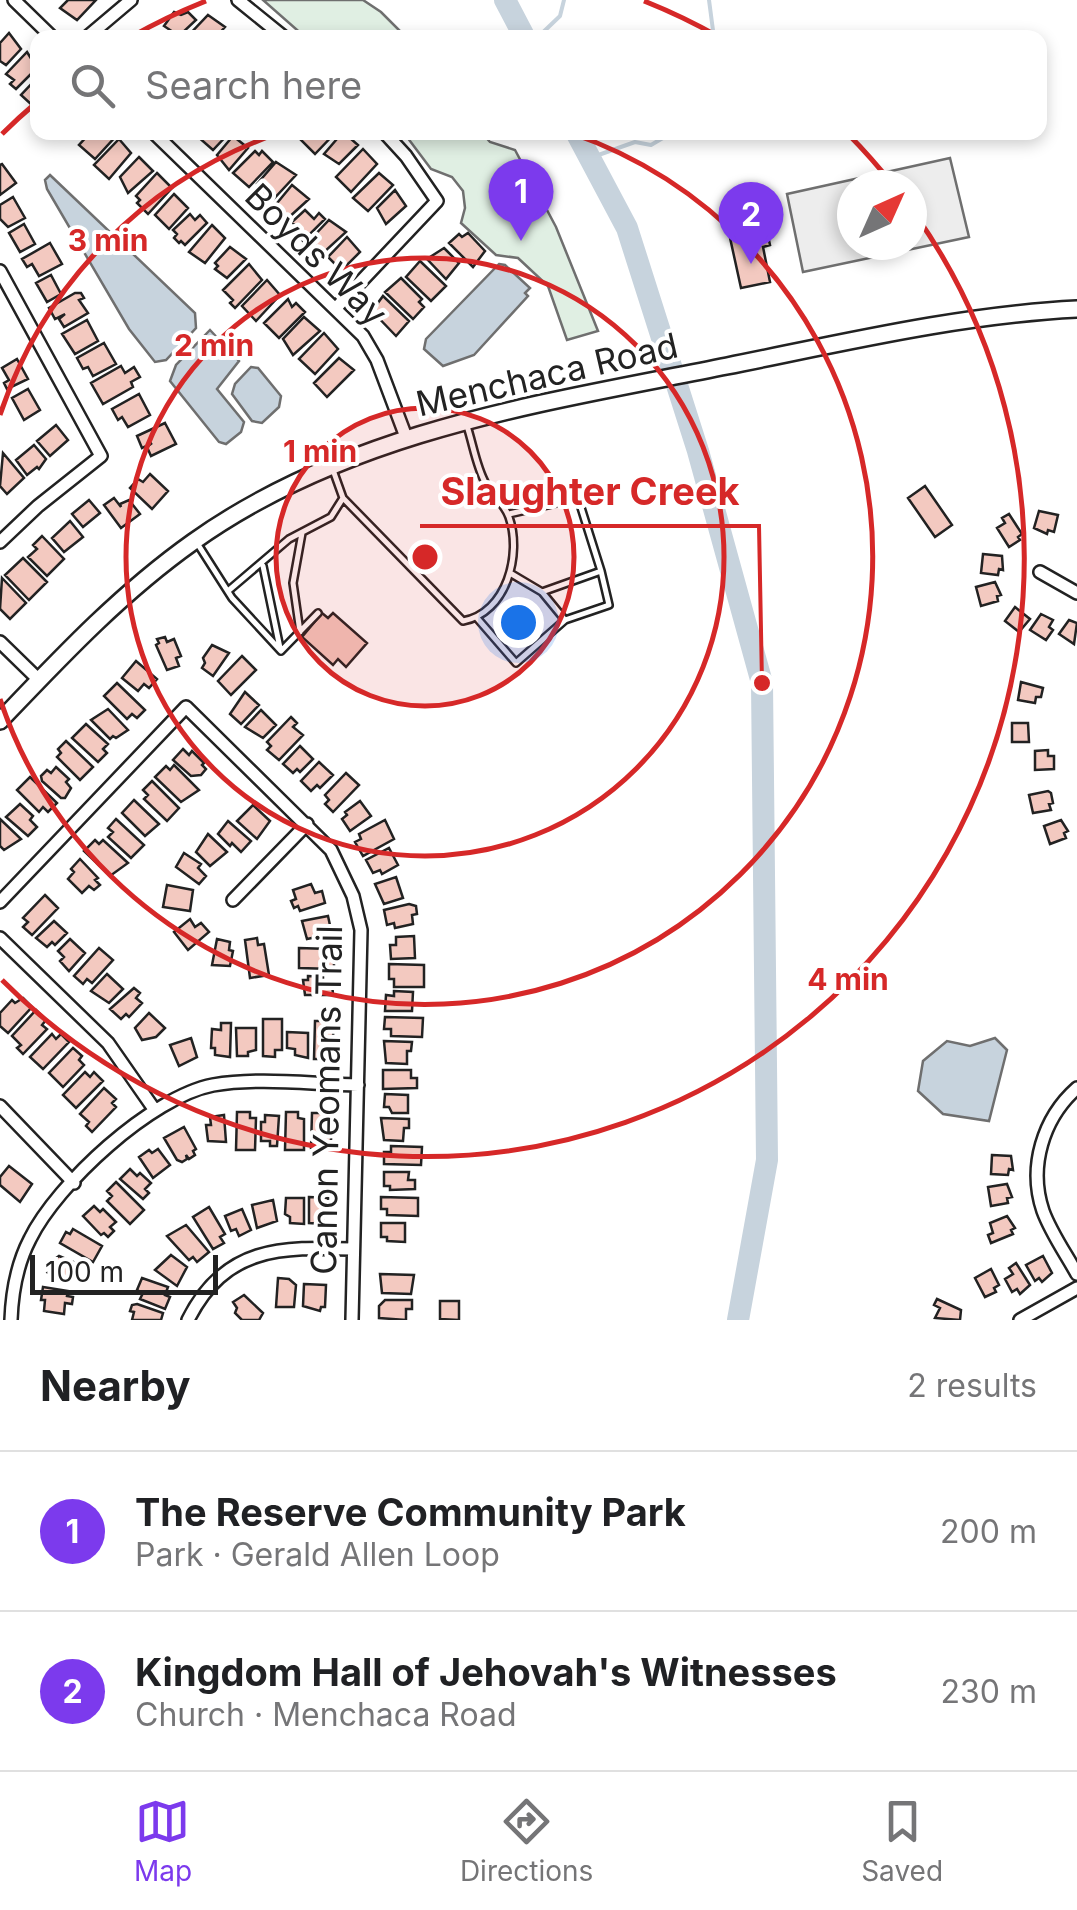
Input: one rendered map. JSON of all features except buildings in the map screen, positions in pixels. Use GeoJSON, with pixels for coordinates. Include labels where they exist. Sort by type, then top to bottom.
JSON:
{"type":"FeatureCollection","features":[{"type":"Feature","properties":{"kind":"main road","name":"Menchaca Road"},"geometry":{"type":"LineString","coordinates":[[0,721],[108,610],[196,540],[261,499],[331,465],[466,420],[928,327],[1077,309]]}},
{"type":"Feature","properties":{"kind":"street"},"geometry":{"type":"LineString","coordinates":[[14,0],[45,30]]}},
{"type":"Feature","properties":{"kind":"street"},"geometry":{"type":"LineString","coordinates":[[95,30],[131,0]]}},
{"type":"Feature","properties":{"kind":"street"},"geometry":{"type":"LineString","coordinates":[[238,0],[275,30]]}},
{"type":"Feature","properties":{"kind":"street","name":"Boyds Way"},"geometry":{"type":"LineString","coordinates":[[161,140],[336,308],[371,348],[406,438]]}},
{"type":"Feature","properties":{"kind":"street"},"geometry":{"type":"LineString","coordinates":[[336,308],[437,202],[391,140]]}},
{"type":"Feature","properties":{"kind":"street"},"geometry":{"type":"LineString","coordinates":[[0,271],[102,456],[0,542]]}},
{"type":"Feature","properties":{"kind":"street"},"geometry":{"type":"LineString","coordinates":[[1040,572],[1077,593]]}},
{"type":"Feature","properties":{"kind":"street"},"geometry":{"type":"LineString","coordinates":[[0,642],[39,680]]}},
{"type":"Feature","properties":{"kind":"street","name":"Canon Yeomans Trail"},"geometry":{"type":"LineString","coordinates":[[0,902],[186,707],[307,824],[339,864],[358,913],[362,948],[352,1320]]}},
{"type":"Feature","properties":{"kind":"street"},"geometry":{"type":"LineString","coordinates":[[233,900],[307,824]]}},
{"type":"Feature","properties":{"kind":"street"},"geometry":{"type":"LineString","coordinates":[[0,938],[108,1043],[154,1109]]}},
{"type":"Feature","properties":{"kind":"street"},"geometry":{"type":"LineString","coordinates":[[10,1320],[14,1285],[38,1224],[128,1128],[154,1109],[192,1090],[228,1083],[358,1085]]}},
{"type":"Feature","properties":{"kind":"street"},"geometry":{"type":"LineString","coordinates":[[1077,1088],[1048,1125],[1037,1174],[1045,1216],[1077,1274]]}},
{"type":"Feature","properties":{"kind":"street"},"geometry":{"type":"LineString","coordinates":[[0,1106],[74,1182]]}},
{"type":"Feature","properties":{"kind":"street"},"geometry":{"type":"LineString","coordinates":[[188,1320],[216,1280],[252,1256],[296,1248],[353,1250]]}},
{"type":"Feature","properties":{"kind":"street"},"geometry":{"type":"LineString","coordinates":[[1020,1320],[1077,1288]]}},
{"type":"Feature","properties":{"kind":"lane"},"geometry":{"type":"LineString","coordinates":[[331,465],[344,498],[464,621],[477,618],[499,598],[510,573],[514,544],[509,514],[485,482],[466,420]]}},
{"type":"Feature","properties":{"kind":"lane"},"geometry":{"type":"LineString","coordinates":[[228,591],[289,540],[331,518],[344,498]]}},
{"type":"Feature","properties":{"kind":"lane"},"geometry":{"type":"LineString","coordinates":[[477,618],[516,663],[565,620],[609,605],[578,498],[509,514]]}},
{"type":"Feature","properties":{"kind":"lane"},"geometry":{"type":"LineString","coordinates":[[300,632],[292,583],[302,532]]}},
{"type":"Feature","properties":{"kind":"lane"},"geometry":{"type":"LineString","coordinates":[[196,540],[228,591],[281,651]]}},
{"type":"Feature","properties":{"kind":"lane"},"geometry":{"type":"LineString","coordinates":[[262,565],[281,651]]}},
{"type":"Feature","properties":{"kind":"lane"},"geometry":{"type":"LineString","coordinates":[[542,592],[601,571]]}},
{"type":"Feature","properties":{"kind":"lane"},"geometry":{"type":"LineString","coordinates":[[510,573],[542,592],[565,620]]}},
{"type":"Feature","properties":{"kind":"lane"},"geometry":{"type":"LineString","coordinates":[[281,651],[318,613]]}},
{"type":"Feature","properties":{"kind":"green space"},"geometry":{"type":"Polygon","coordinates":[[[263,0],[363,0],[399,30],[297,30],[263,0]]]}},
{"type":"Feature","properties":{"kind":"green space"},"geometry":{"type":"Polygon","coordinates":[[[409,140],[488,140],[515,150],[556,227],[598,331],[567,340],[548,286],[518,258],[496,255],[461,223],[465,208],[463,191],[452,177],[431,169],[409,140]]]}},
{"type":"Feature","properties":{"kind":"shaded area"},"geometry":{"type":"Polygon","coordinates":[[[950,158],[969,237],[927,246],[927,170],[896,170],[950,158]]]}},
{"type":"Feature","properties":{"kind":"shaded area"},"geometry":{"type":"Polygon","coordinates":[[[50,175],[195,313],[196,328],[166,360],[155,362],[129,329],[47,189],[45,180],[50,175]]]}},
{"type":"Feature","properties":{"kind":"shaded area"},"geometry":{"type":"Polygon","coordinates":[[[837,183],[837,260],[860,260],[803,272],[787,194],[837,183]]]}},
{"type":"Feature","properties":{"kind":"shaded area"},"geometry":{"type":"Polygon","coordinates":[[[499,264],[530,288],[525,293],[528,296],[474,355],[443,366],[424,349],[426,339],[499,264]]]}},
{"type":"Feature","properties":{"kind":"shaded area"},"geometry":{"type":"Polygon","coordinates":[[[210,330],[239,361],[217,389],[244,422],[241,432],[226,444],[219,442],[170,381],[176,365],[210,330]]]}},
{"type":"Feature","properties":{"kind":"shaded area"},"geometry":{"type":"Polygon","coordinates":[[[251,367],[258,368],[281,396],[279,407],[262,423],[252,421],[232,394],[235,384],[251,367]]]}},
{"type":"Feature","properties":{"kind":"shaded area"},"geometry":{"type":"Polygon","coordinates":[[[995,1038],[1007,1050],[989,1121],[943,1114],[918,1091],[923,1061],[947,1041],[970,1046],[995,1038]]]}},
{"type":"Feature","properties":{"kind":"waterway"},"geometry":{"type":"LineString","coordinates":[[505,0],[521,30]]}},
{"type":"Feature","properties":{"kind":"waterway"},"geometry":{"type":"LineString","coordinates":[[545,30],[560,16],[564,0]]}},
{"type":"Feature","properties":{"kind":"waterway"},"geometry":{"type":"LineString","coordinates":[[709,0],[713,30]]}},
{"type":"Feature","properties":{"kind":"waterway"},"geometry":{"type":"LineString","coordinates":[[580,140],[627,228],[698,451],[762,683],[767,1160],[738,1320]]}},
{"type":"Feature","properties":{"kind":"waterway"},"geometry":{"type":"LineString","coordinates":[[590,158],[635,142],[651,145],[659,140]]}},
{"type":"Feature","properties":{"kind":"place","name":"The Reserve Community Park"},"geometry":{"type":"Point","coordinates":[521,241]}},
{"type":"Feature","properties":{"kind":"place","name":"Kingdom Hall of Jehovah's Witnesses"},"geometry":{"type":"Point","coordinates":[751,264]}},
{"type":"Feature","properties":{"kind":"place","name":"Slaughter Creek"},"geometry":{"type":"Point","coordinates":[762,683]}}]}
